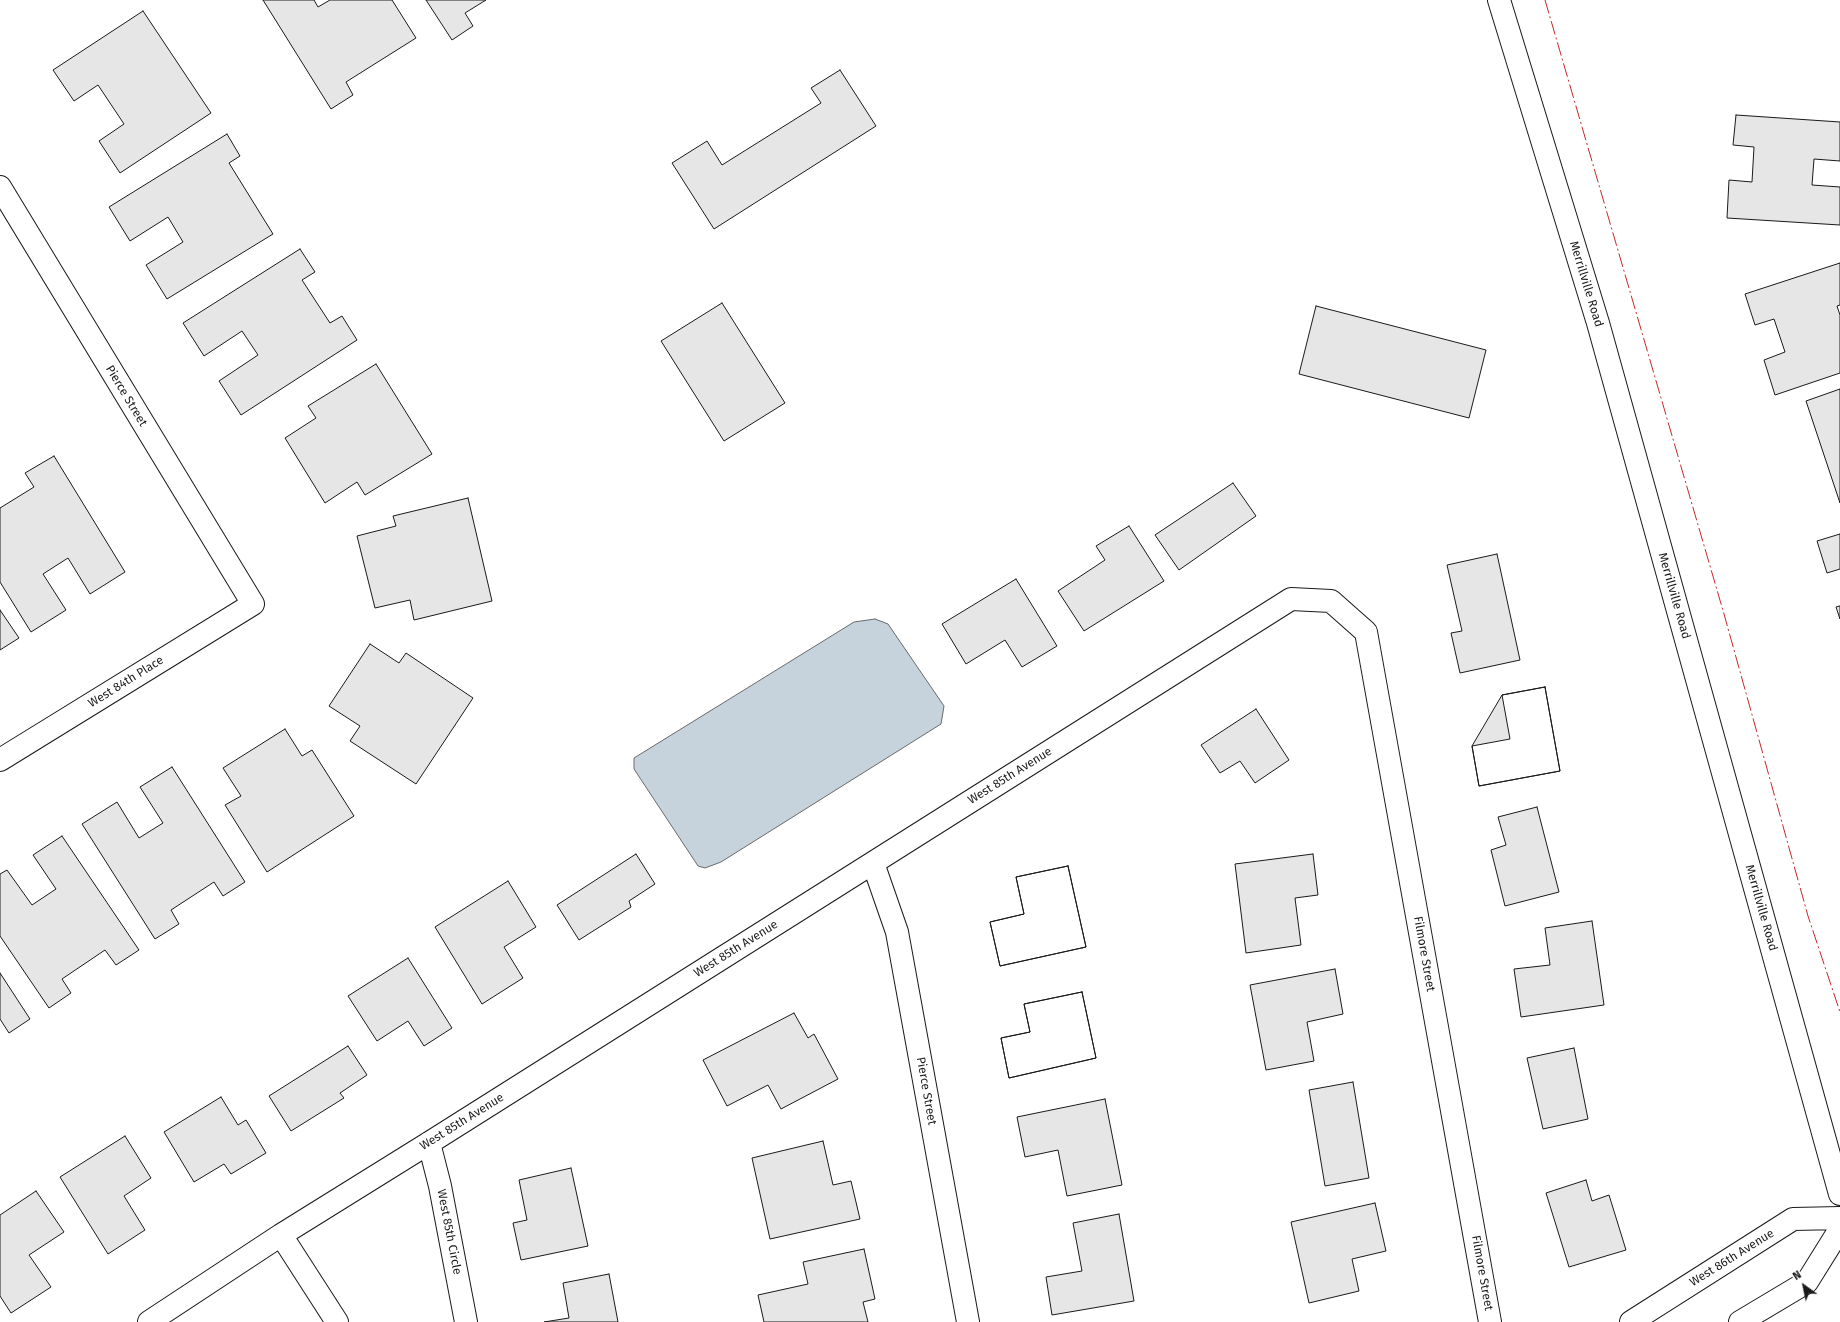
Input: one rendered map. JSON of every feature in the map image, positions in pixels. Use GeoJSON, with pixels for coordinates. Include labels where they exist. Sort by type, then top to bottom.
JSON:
{"type":"FeatureCollection","features":[{"type":"Feature","properties":{"kind":"street","name":"Merrillville Road"},"geometry":{"type":"LineString","coordinates":[[1499,0],[1600,330],[1840,1194]]}},
{"type":"Feature","properties":{"kind":"street","name":"Pierce Street"},"geometry":{"type":"LineString","coordinates":[[0,187],[253,604]]}},
{"type":"Feature","properties":{"kind":"street","name":"West 85th Avenue"},"geometry":{"type":"LineString","coordinates":[[148,1322],[281,1235],[1291,599],[1331,601]]}},
{"type":"Feature","properties":{"kind":"street","name":"Filmore Street"},"geometry":{"type":"LineString","coordinates":[[1331,601],[1366,632],[1490,1322]]}},
{"type":"Feature","properties":{"kind":"street","name":"West 84th Place"},"geometry":{"type":"LineString","coordinates":[[0,760],[253,604]]}},
{"type":"Feature","properties":{"kind":"street","name":"Pierce Street"},"geometry":{"type":"LineString","coordinates":[[874,863],[897,932],[968,1322]]}},
{"type":"Feature","properties":{"kind":"street","name":"West 85th Circle"},"geometry":{"type":"LineString","coordinates":[[429,1143],[440,1186],[466,1322]]}},
{"type":"Feature","properties":{"kind":"street","name":"West 86th Avenue"},"geometry":{"type":"LineString","coordinates":[[1631,1322],[1794,1219],[1840,1218]]}},
{"type":"Feature","properties":{"kind":"street"},"geometry":{"type":"LineString","coordinates":[[1740,1322],[1807,1282],[1840,1229]]}},
{"type":"Feature","properties":{"kind":"street"},"geometry":{"type":"LineString","coordinates":[[281,1235],[337,1322]]}},
{"type":"Feature","properties":{"kind":"shaded area"},"geometry":{"type":"Polygon","coordinates":[[[875,619],[888,624],[944,706],[941,724],[721,862],[705,868],[698,866],[634,769],[634,758],[854,622],[875,619]]]}},
{"type":"Feature","properties":{"kind":"building"},"geometry":{"type":"Polygon","coordinates":[[[263,0],[314,0],[318,7],[330,0],[392,0],[416,38],[346,82],[353,95],[331,109],[263,0]]]}},
{"type":"Feature","properties":{"kind":"building"},"geometry":{"type":"Polygon","coordinates":[[[426,0],[486,0],[465,13],[473,26],[452,40],[426,0]]]}},
{"type":"Feature","properties":{"kind":"building"},"geometry":{"type":"Polygon","coordinates":[[[143,11],[211,113],[120,173],[99,141],[124,124],[98,85],[74,101],[53,70],[143,11]]]}},
{"type":"Feature","properties":{"kind":"building"},"geometry":{"type":"Polygon","coordinates":[[[840,70],[876,126],[714,229],[672,163],[707,141],[722,165],[821,103],[811,88],[840,70]]]}},
{"type":"Feature","properties":{"kind":"building"},"geometry":{"type":"Polygon","coordinates":[[[1736,115],[1840,122],[1840,161],[1814,159],[1812,185],[1840,187],[1840,225],[1727,218],[1729,180],[1752,182],[1754,147],[1733,145],[1736,115]]]}},
{"type":"Feature","properties":{"kind":"building"},"geometry":{"type":"Polygon","coordinates":[[[227,134],[240,156],[229,163],[273,234],[167,299],[146,265],[183,242],[168,217],[130,241],[109,207],[227,134]]]}},
{"type":"Feature","properties":{"kind":"building"},"geometry":{"type":"Polygon","coordinates":[[[300,249],[315,272],[302,280],[330,323],[342,316],[357,340],[241,415],[219,381],[258,355],[242,331],[204,356],[183,323],[300,249]]]}},
{"type":"Feature","properties":{"kind":"building"},"geometry":{"type":"Polygon","coordinates":[[[1840,263],[1840,305],[1837,306],[1840,315],[1840,373],[1775,395],[1764,360],[1785,352],[1774,319],[1755,325],[1745,294],[1840,263]]]}},
{"type":"Feature","properties":{"kind":"building"},"geometry":{"type":"Polygon","coordinates":[[[722,303],[785,403],[724,441],[661,341],[722,303]]]}},
{"type":"Feature","properties":{"kind":"building"},"geometry":{"type":"Polygon","coordinates":[[[1316,306],[1486,350],[1469,418],[1299,374],[1316,306]]]}},
{"type":"Feature","properties":{"kind":"building"},"geometry":{"type":"Polygon","coordinates":[[[376,364],[432,454],[365,495],[357,482],[325,503],[285,438],[316,418],[308,406],[376,364]]]}},
{"type":"Feature","properties":{"kind":"building"},"geometry":{"type":"Polygon","coordinates":[[[1840,389],[1840,503],[1806,401],[1840,389]]]}},
{"type":"Feature","properties":{"kind":"building"},"geometry":{"type":"Polygon","coordinates":[[[54,456],[125,572],[90,594],[68,558],[43,574],[66,610],[31,632],[0,582],[0,508],[34,487],[25,473],[54,456]]]}},
{"type":"Feature","properties":{"kind":"building"},"geometry":{"type":"Polygon","coordinates":[[[1233,483],[1256,516],[1179,570],[1155,535],[1233,483]]]}},
{"type":"Feature","properties":{"kind":"building"},"geometry":{"type":"Polygon","coordinates":[[[468,498],[492,601],[414,620],[410,600],[375,608],[357,536],[396,526],[393,516],[468,498]]]}},
{"type":"Feature","properties":{"kind":"building"},"geometry":{"type":"Polygon","coordinates":[[[1129,526],[1164,581],[1084,631],[1058,591],[1105,560],[1096,546],[1129,526]]]}},
{"type":"Feature","properties":{"kind":"building"},"geometry":{"type":"Polygon","coordinates":[[[1840,534],[1840,569],[1827,573],[1817,541],[1840,534]]]}},
{"type":"Feature","properties":{"kind":"building"},"geometry":{"type":"Polygon","coordinates":[[[1497,554],[1520,660],[1460,673],[1451,633],[1462,631],[1447,565],[1497,554]]]}},
{"type":"Feature","properties":{"kind":"building"},"geometry":{"type":"Polygon","coordinates":[[[1016,579],[1057,646],[1022,667],[1005,640],[966,664],[942,624],[1016,579]]]}},
{"type":"Feature","properties":{"kind":"building"},"geometry":{"type":"Polygon","coordinates":[[[1840,606],[1840,619],[1836,607],[1840,606]]]}},
{"type":"Feature","properties":{"kind":"building"},"geometry":{"type":"Polygon","coordinates":[[[0,610],[19,638],[0,650],[0,610]]]}},
{"type":"Feature","properties":{"kind":"building"},"geometry":{"type":"Polygon","coordinates":[[[370,644],[399,663],[406,653],[473,698],[416,784],[350,741],[360,726],[329,706],[370,644]]]}},
{"type":"Feature","properties":{"kind":"building"},"geometry":{"type":"Polygon","coordinates":[[[1545,687],[1560,771],[1479,786],[1472,746],[1502,695],[1545,687]]]}},
{"type":"Feature","properties":{"kind":"building"},"geometry":{"type":"Polygon","coordinates":[[[1545,687],[1560,771],[1479,786],[1472,746],[1510,739],[1502,695],[1545,687]]]}},
{"type":"Feature","properties":{"kind":"building"},"geometry":{"type":"Polygon","coordinates":[[[1256,709],[1289,760],[1255,783],[1240,761],[1220,773],[1201,745],[1256,709]]]}},
{"type":"Feature","properties":{"kind":"building"},"geometry":{"type":"Polygon","coordinates":[[[285,729],[302,756],[312,750],[354,816],[267,872],[225,805],[241,796],[223,768],[285,729]]]}},
{"type":"Feature","properties":{"kind":"building"},"geometry":{"type":"Polygon","coordinates":[[[172,767],[245,882],[223,896],[214,882],[171,910],[179,924],[155,939],[82,824],[117,802],[139,838],[163,823],[140,787],[172,767]]]}},
{"type":"Feature","properties":{"kind":"building"},"geometry":{"type":"Polygon","coordinates":[[[1537,807],[1559,892],[1505,906],[1491,850],[1506,845],[1498,817],[1537,807]]]}},
{"type":"Feature","properties":{"kind":"building"},"geometry":{"type":"Polygon","coordinates":[[[62,836],[139,950],[116,965],[105,950],[62,979],[71,993],[49,1008],[0,936],[0,874],[7,870],[32,905],[56,889],[33,855],[62,836]]]}},
{"type":"Feature","properties":{"kind":"building"},"geometry":{"type":"Polygon","coordinates":[[[636,854],[655,884],[629,901],[631,907],[579,940],[557,905],[636,854]]]}},
{"type":"Feature","properties":{"kind":"building"},"geometry":{"type":"Polygon","coordinates":[[[1313,854],[1318,895],[1295,898],[1301,945],[1246,953],[1235,864],[1313,854]]]}},
{"type":"Feature","properties":{"kind":"building"},"geometry":{"type":"Polygon","coordinates":[[[1068,866],[1086,947],[1000,966],[990,922],[1024,914],[1016,877],[1068,866]]]}},
{"type":"Feature","properties":{"kind":"building"},"geometry":{"type":"Polygon","coordinates":[[[1068,866],[1086,947],[1000,966],[990,922],[1024,914],[1016,877],[1068,866]]]}},
{"type":"Feature","properties":{"kind":"building"},"geometry":{"type":"Polygon","coordinates":[[[508,881],[536,927],[504,947],[523,978],[482,1004],[435,927],[508,881]]]}},
{"type":"Feature","properties":{"kind":"building"},"geometry":{"type":"Polygon","coordinates":[[[1592,921],[1604,1005],[1521,1017],[1514,969],[1550,965],[1545,928],[1592,921]]]}},
{"type":"Feature","properties":{"kind":"building"},"geometry":{"type":"Polygon","coordinates":[[[408,958],[452,1028],[424,1046],[408,1021],[377,1041],[348,996],[408,958]]]}},
{"type":"Feature","properties":{"kind":"building"},"geometry":{"type":"Polygon","coordinates":[[[1335,969],[1343,1014],[1307,1022],[1314,1061],[1266,1070],[1250,985],[1335,969]]]}},
{"type":"Feature","properties":{"kind":"building"},"geometry":{"type":"Polygon","coordinates":[[[0,973],[30,1019],[9,1033],[0,1019],[0,973]]]}},
{"type":"Feature","properties":{"kind":"building"},"geometry":{"type":"Polygon","coordinates":[[[1082,992],[1096,1058],[1009,1078],[1001,1038],[1030,1032],[1024,1004],[1082,992]]]}},
{"type":"Feature","properties":{"kind":"building"},"geometry":{"type":"Polygon","coordinates":[[[1082,992],[1096,1058],[1009,1078],[1001,1038],[1030,1032],[1024,1004],[1082,992]]]}},
{"type":"Feature","properties":{"kind":"building"},"geometry":{"type":"Polygon","coordinates":[[[794,1013],[808,1038],[814,1034],[838,1079],[781,1109],[768,1085],[727,1106],[703,1060],[794,1013]]]}},
{"type":"Feature","properties":{"kind":"building"},"geometry":{"type":"Polygon","coordinates":[[[348,1046],[367,1075],[340,1093],[344,1098],[291,1131],[269,1096],[348,1046]]]}},
{"type":"Feature","properties":{"kind":"building"},"geometry":{"type":"Polygon","coordinates":[[[1574,1048],[1588,1119],[1543,1129],[1527,1058],[1574,1048]]]}},
{"type":"Feature","properties":{"kind":"building"},"geometry":{"type":"Polygon","coordinates":[[[1353,1082],[1369,1178],[1325,1186],[1309,1090],[1353,1082]]]}},
{"type":"Feature","properties":{"kind":"building"},"geometry":{"type":"Polygon","coordinates":[[[221,1097],[238,1125],[246,1120],[266,1153],[231,1174],[224,1164],[194,1182],[164,1132],[221,1097]]]}},
{"type":"Feature","properties":{"kind":"building"},"geometry":{"type":"Polygon","coordinates":[[[1105,1099],[1122,1185],[1067,1196],[1058,1150],[1025,1157],[1017,1117],[1105,1099]]]}},
{"type":"Feature","properties":{"kind":"building"},"geometry":{"type":"Polygon","coordinates":[[[125,1136],[151,1178],[124,1196],[145,1230],[108,1254],[60,1177],[125,1136]]]}},
{"type":"Feature","properties":{"kind":"building"},"geometry":{"type":"Polygon","coordinates":[[[823,1141],[833,1185],[851,1181],[860,1219],[770,1239],[752,1158],[823,1141]]]}},
{"type":"Feature","properties":{"kind":"building"},"geometry":{"type":"Polygon","coordinates":[[[571,1168],[588,1246],[521,1260],[513,1223],[527,1220],[519,1180],[571,1168]]]}},
{"type":"Feature","properties":{"kind":"building"},"geometry":{"type":"Polygon","coordinates":[[[1586,1180],[1592,1201],[1609,1195],[1626,1250],[1569,1267],[1546,1193],[1586,1180]]]}},
{"type":"Feature","properties":{"kind":"building"},"geometry":{"type":"Polygon","coordinates":[[[36,1191],[64,1232],[29,1255],[51,1287],[11,1313],[0,1296],[0,1215],[36,1191]]]}},
{"type":"Feature","properties":{"kind":"building"},"geometry":{"type":"Polygon","coordinates":[[[1375,1203],[1386,1251],[1352,1259],[1359,1291],[1309,1303],[1291,1222],[1375,1203]]]}},
{"type":"Feature","properties":{"kind":"building"},"geometry":{"type":"Polygon","coordinates":[[[1119,1214],[1134,1301],[1052,1315],[1046,1277],[1082,1271],[1073,1223],[1119,1214]]]}},
{"type":"Feature","properties":{"kind":"building"},"geometry":{"type":"Polygon","coordinates":[[[864,1249],[875,1299],[863,1302],[868,1322],[764,1322],[758,1295],[808,1284],[803,1262],[864,1249]]]}},
{"type":"Feature","properties":{"kind":"building"},"geometry":{"type":"Polygon","coordinates":[[[609,1274],[618,1322],[544,1322],[569,1318],[563,1283],[609,1274]]]}},
{"type":"Feature","properties":{"kind":"power"},"geometry":{"type":"LineString","coordinates":[[1545,0],[1724,614],[1808,916],[1840,1012]]}}]}
